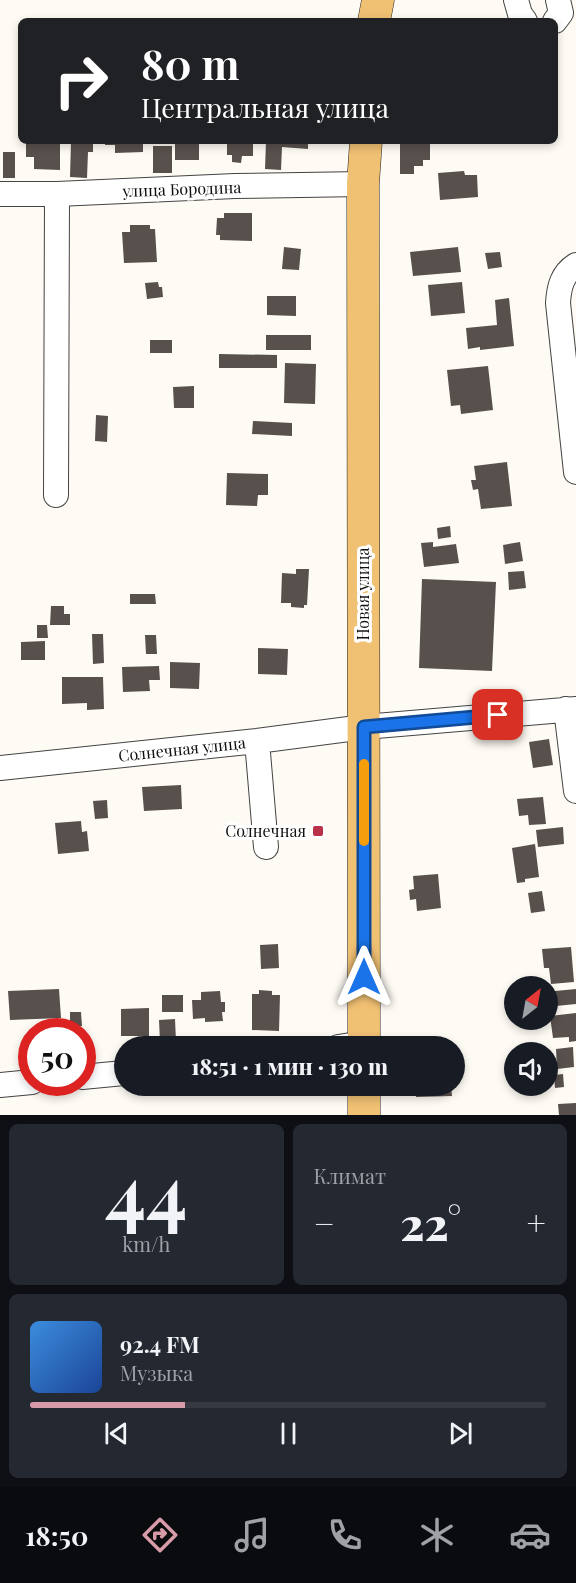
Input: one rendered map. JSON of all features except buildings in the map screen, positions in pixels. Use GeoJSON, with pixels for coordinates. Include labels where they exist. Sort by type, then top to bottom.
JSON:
{"type":"FeatureCollection","features":[{"type":"Feature","properties":{"kind":"main road"},"geometry":{"type":"LineString","coordinates":[[375,18],[378,0]]}},
{"type":"Feature","properties":{"kind":"main road","name":"Новая улица"},"geometry":{"type":"LineString","coordinates":[[355,1036],[364,727],[363,184],[366,144]]}},
{"type":"Feature","properties":{"kind":"main road"},"geometry":{"type":"LineString","coordinates":[[364,1096],[364,1115]]}},
{"type":"Feature","properties":{"kind":"street"},"geometry":{"type":"LineString","coordinates":[[516,0],[523,18]]}},
{"type":"Feature","properties":{"kind":"street"},"geometry":{"type":"LineString","coordinates":[[557,18],[561,13],[558,0]]}},
{"type":"Feature","properties":{"kind":"street","name":"улица Бородина"},"geometry":{"type":"LineString","coordinates":[[0,194],[363,184]]}},
{"type":"Feature","properties":{"kind":"street"},"geometry":{"type":"LineString","coordinates":[[56,495],[57,194]]}},
{"type":"Feature","properties":{"kind":"street"},"geometry":{"type":"LineString","coordinates":[[576,265],[566,273],[560,283],[558,303],[576,472]]}},
{"type":"Feature","properties":{"kind":"street"},"geometry":{"type":"LineString","coordinates":[[571,709],[576,791]]}},
{"type":"Feature","properties":{"kind":"street","name":"Солнечная улица"},"geometry":{"type":"LineString","coordinates":[[0,768],[257,741],[364,727],[571,709]]}},
{"type":"Feature","properties":{"kind":"street"},"geometry":{"type":"LineString","coordinates":[[257,741],[266,847]]}},
{"type":"Feature","properties":{"kind":"street"},"geometry":{"type":"LineString","coordinates":[[96,1076],[114,1074]]}},
{"type":"Feature","properties":{"kind":"street"},"geometry":{"type":"LineString","coordinates":[[0,1084],[18,1083]]}},
{"type":"Feature","properties":{"kind":"slow traffic"},"geometry":{"type":"LineString","coordinates":[[364,764],[364,841]]}},
{"type":"Feature","properties":{"kind":"place","name":"Солнечная"},"geometry":{"type":"Point","coordinates":[318,831]}},
{"type":"Feature","properties":{"kind":"route"},"geometry":{"type":"LineString","coordinates":[[364,977],[364,727],[498,715]]}}]}
